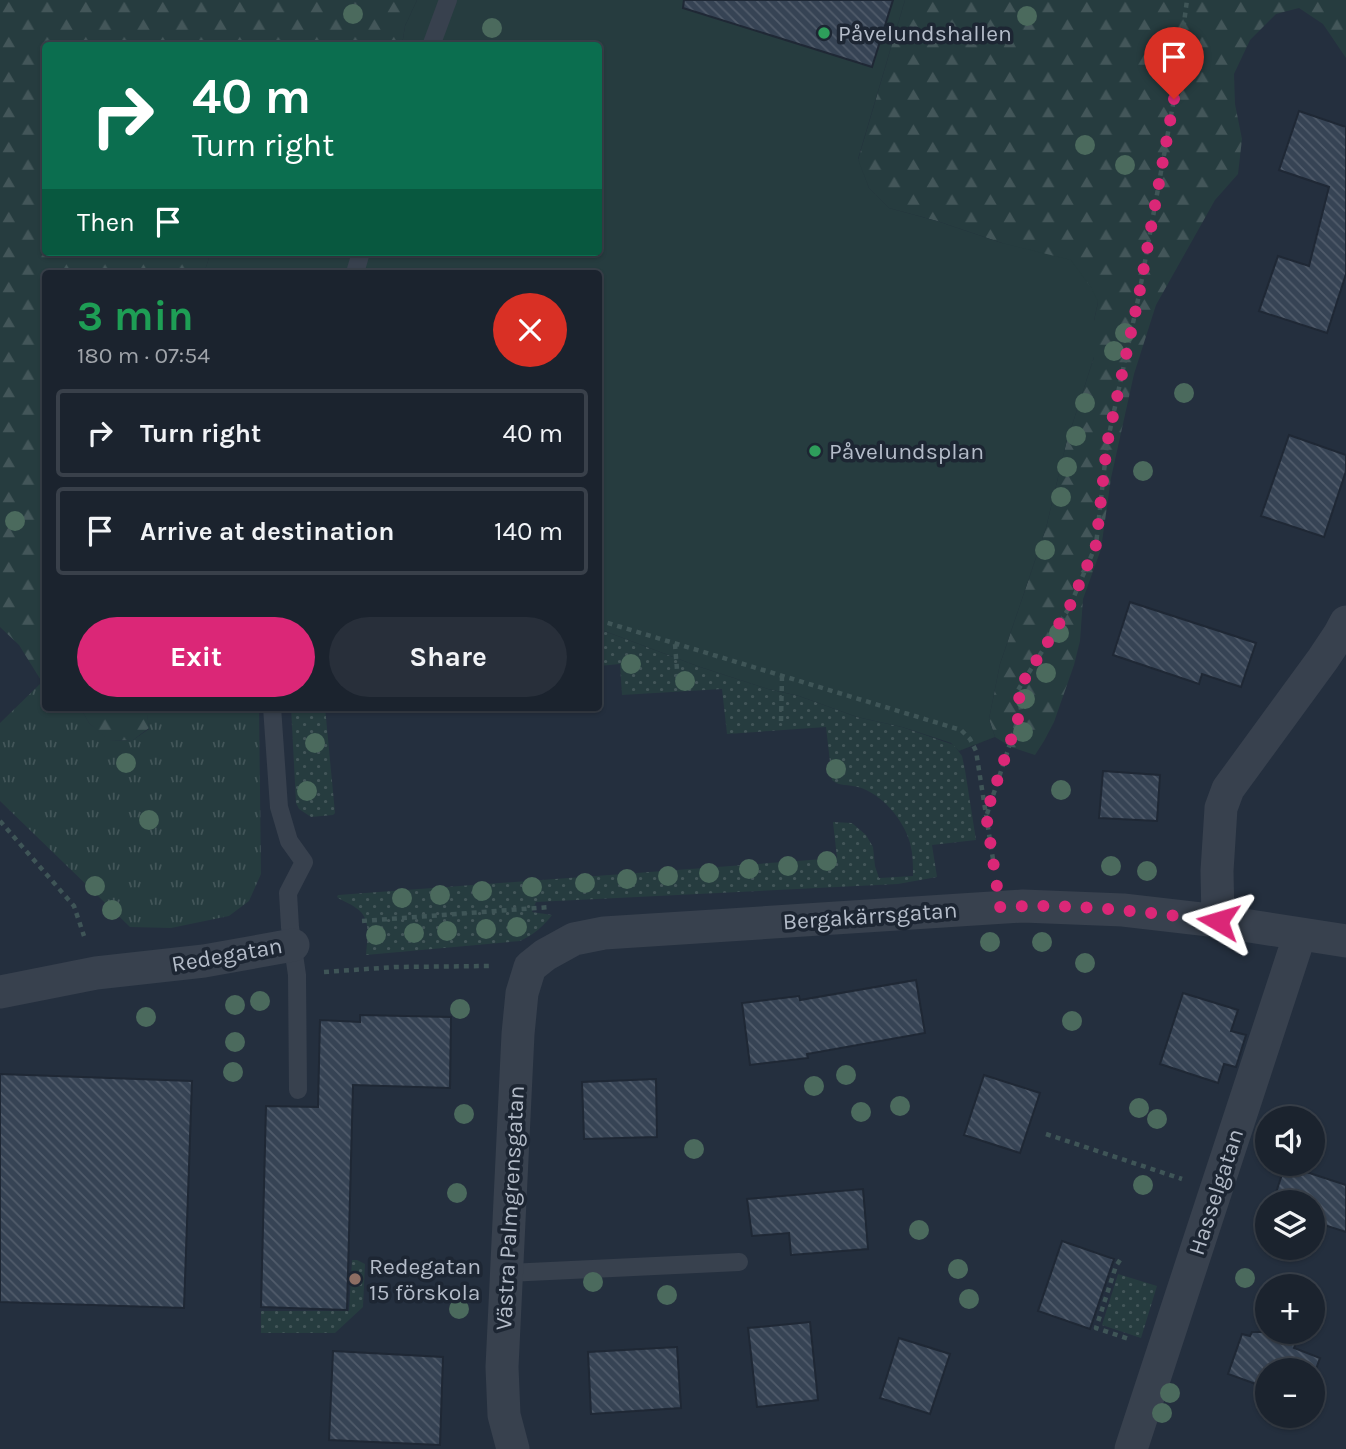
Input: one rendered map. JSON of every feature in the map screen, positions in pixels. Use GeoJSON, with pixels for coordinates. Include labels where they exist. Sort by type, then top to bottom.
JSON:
{"type":"FeatureCollection","features":[{"type":"Feature","properties":{"kind":"street"},"geometry":{"type":"LineString","coordinates":[[1218,921],[1217,871],[1221,808],[1228,789],[1323,659],[1346,622]]}},
{"type":"Feature","properties":{"kind":"street","name":"Bergakärrsgatan"},"geometry":{"type":"LineString","coordinates":[[530,967],[574,939],[604,933],[1000,907],[1123,910],[1218,921],[1346,941]]}},
{"type":"Feature","properties":{"kind":"street","name":"Hasselgatan"},"geometry":{"type":"LineString","coordinates":[[1131,1449],[1300,934]]}},
{"type":"Feature","properties":{"kind":"street","name":"Redegatan"},"geometry":{"type":"LineString","coordinates":[[0,992],[96,973],[204,961],[295,960]]}},
{"type":"Feature","properties":{"kind":"street","name":"Västra Palmgrensgatan"},"geometry":{"type":"LineString","coordinates":[[513,1449],[504,1415],[502,1367],[518,1034],[522,993],[530,967]]}},
{"type":"Feature","properties":{"kind":"lane"},"geometry":{"type":"LineString","coordinates":[[433,42],[449,0]]}},
{"type":"Feature","properties":{"kind":"lane","name":"Redegatan"},"geometry":{"type":"LineString","coordinates":[[272,711],[279,807],[289,841],[304,862],[288,893],[295,960]]}},
{"type":"Feature","properties":{"kind":"lane"},"geometry":{"type":"LineString","coordinates":[[295,960],[298,1090]]}},
{"type":"Feature","properties":{"kind":"lane"},"geometry":{"type":"LineString","coordinates":[[507,1273],[739,1262]]}},
{"type":"Feature","properties":{"kind":"path"},"geometry":{"type":"LineString","coordinates":[[986,814],[1021,710],[1018,690],[1069,608],[1096,545],[1107,444],[1141,282],[1174,99],[1187,0]]}},
{"type":"Feature","properties":{"kind":"path"},"geometry":{"type":"LineString","coordinates":[[602,621],[961,730],[976,751],[1000,907]]}},
{"type":"Feature","properties":{"kind":"path"},"geometry":{"type":"LineString","coordinates":[[675,644],[678,683]]}},
{"type":"Feature","properties":{"kind":"path"},"geometry":{"type":"LineString","coordinates":[[781,721],[782,676]]}},
{"type":"Feature","properties":{"kind":"path"},"geometry":{"type":"LineString","coordinates":[[0,821],[74,906],[96,973]]}},
{"type":"Feature","properties":{"kind":"path"},"geometry":{"type":"LineString","coordinates":[[362,920],[552,907]]}},
{"type":"Feature","properties":{"kind":"path"},"geometry":{"type":"LineString","coordinates":[[295,960],[395,967],[530,967]]}},
{"type":"Feature","properties":{"kind":"path"},"geometry":{"type":"LineString","coordinates":[[1046,1134],[1216,1190]]}},
{"type":"Feature","properties":{"kind":"path"},"geometry":{"type":"LineString","coordinates":[[1120,1260],[1116,1265],[1096,1328],[1163,1350]]}},
{"type":"Feature","properties":{"kind":"green space"},"geometry":{"type":"Polygon","coordinates":[[[0,0],[417,0],[405,26],[402,42],[42,42],[42,256],[210,256],[205,270],[42,270],[42,682],[19,645],[0,627],[0,0]]]}},
{"type":"Feature","properties":{"kind":"green space","name":"Påvelundsplan"},"geometry":{"type":"Polygon","coordinates":[[[417,0],[905,0],[858,159],[869,188],[889,208],[1002,243],[1071,260],[1098,302],[1094,321],[1094,357],[1066,444],[1046,528],[1000,664],[989,719],[995,737],[959,751],[951,743],[768,689],[602,630],[602,270],[205,270],[210,256],[602,256],[602,42],[402,42],[405,26],[417,0]]]}},
{"type":"Feature","properties":{"kind":"green space"},"geometry":{"type":"Polygon","coordinates":[[[905,0],[1346,0],[1346,58],[1323,24],[1299,8],[1276,14],[1250,40],[1234,74],[1235,104],[1242,139],[1238,174],[1215,200],[1156,305],[1134,374],[1111,478],[1101,549],[1083,599],[1080,641],[1074,665],[1054,722],[1035,755],[1011,747],[995,737],[989,719],[1000,664],[1046,528],[1066,444],[1094,357],[1094,321],[1098,302],[1002,243],[889,208],[869,188],[858,160],[905,0]]]}},
{"type":"Feature","properties":{"kind":"green space"},"geometry":{"type":"Polygon","coordinates":[[[602,630],[700,667],[954,745],[962,756],[976,840],[932,845],[937,877],[898,884],[536,902],[532,912],[552,915],[538,930],[520,941],[366,955],[367,929],[364,917],[354,906],[337,897],[338,895],[837,858],[833,822],[852,823],[866,835],[873,847],[879,878],[913,876],[910,843],[897,817],[883,801],[867,790],[838,784],[832,780],[826,727],[727,734],[722,689],[622,695],[620,664],[602,666],[602,630]]]}},
{"type":"Feature","properties":{"kind":"green space"},"geometry":{"type":"Polygon","coordinates":[[[42,682],[42,711],[82,711],[89,723],[110,741],[133,740],[149,729],[147,711],[259,711],[261,874],[249,901],[229,916],[171,928],[130,927],[0,801],[0,723],[42,682]]]}},
{"type":"Feature","properties":{"kind":"green space"},"geometry":{"type":"Polygon","coordinates":[[[82,711],[147,711],[149,728],[133,740],[109,741],[89,723],[82,711]]]}},
{"type":"Feature","properties":{"kind":"green space"},"geometry":{"type":"Polygon","coordinates":[[[291,711],[325,711],[335,813],[311,817],[299,809],[296,803],[291,711]]]}},
{"type":"Feature","properties":{"kind":"green space"},"geometry":{"type":"Polygon","coordinates":[[[352,1260],[365,1264],[363,1307],[335,1333],[261,1333],[261,1311],[349,1311],[352,1260]]]}},
{"type":"Feature","properties":{"kind":"green space"},"geometry":{"type":"Polygon","coordinates":[[[1118,1274],[1157,1286],[1141,1338],[1102,1325],[1118,1274]]]}},
{"type":"Feature","properties":{"kind":"building","name":"Påvelundshallen"},"geometry":{"type":"Polygon","coordinates":[[[684,0],[893,0],[872,67],[683,8],[684,0]]]}},
{"type":"Feature","properties":{"kind":"building"},"geometry":{"type":"Polygon","coordinates":[[[1299,111],[1346,127],[1346,274],[1327,333],[1259,311],[1278,256],[1309,266],[1329,187],[1279,170],[1299,111]]]}},
{"type":"Feature","properties":{"kind":"building"},"geometry":{"type":"Polygon","coordinates":[[[1289,435],[1346,455],[1346,471],[1324,537],[1261,516],[1289,435]]]}},
{"type":"Feature","properties":{"kind":"building"},"geometry":{"type":"Polygon","coordinates":[[[1130,602],[1256,643],[1241,687],[1202,674],[1199,684],[1113,655],[1130,602]]]}},
{"type":"Feature","properties":{"kind":"building"},"geometry":{"type":"Polygon","coordinates":[[[1103,771],[1160,775],[1157,821],[1099,818],[1103,771]]]}},
{"type":"Feature","properties":{"kind":"building"},"geometry":{"type":"Polygon","coordinates":[[[916,980],[925,1033],[807,1054],[808,1058],[750,1065],[742,1003],[799,996],[800,1000],[916,980]]]}},
{"type":"Feature","properties":{"kind":"building"},"geometry":{"type":"Polygon","coordinates":[[[1183,993],[1238,1010],[1231,1031],[1246,1035],[1236,1067],[1224,1064],[1218,1083],[1160,1064],[1183,993]]]}},
{"type":"Feature","properties":{"kind":"building"},"geometry":{"type":"Polygon","coordinates":[[[360,1015],[451,1017],[450,1088],[353,1085],[347,1310],[261,1307],[266,1106],[318,1107],[320,1020],[360,1022],[360,1015]]]}},
{"type":"Feature","properties":{"kind":"building"},"geometry":{"type":"Polygon","coordinates":[[[0,1074],[192,1081],[184,1308],[0,1302],[0,1074]]]}},
{"type":"Feature","properties":{"kind":"building"},"geometry":{"type":"Polygon","coordinates":[[[984,1075],[1040,1093],[1020,1153],[964,1135],[984,1075]]]}},
{"type":"Feature","properties":{"kind":"building"},"geometry":{"type":"Polygon","coordinates":[[[656,1079],[657,1137],[584,1139],[582,1082],[656,1079]]]}},
{"type":"Feature","properties":{"kind":"building"},"geometry":{"type":"Polygon","coordinates":[[[1281,1176],[1319,1176],[1346,1185],[1346,1232],[1325,1225],[1325,1190],[1277,1190],[1281,1176]]]}},
{"type":"Feature","properties":{"kind":"building"},"geometry":{"type":"Polygon","coordinates":[[[863,1189],[868,1249],[791,1255],[789,1233],[752,1236],[747,1199],[863,1189]]]}},
{"type":"Feature","properties":{"kind":"building"},"geometry":{"type":"Polygon","coordinates":[[[1062,1241],[1114,1259],[1090,1329],[1038,1311],[1062,1241]]]}},
{"type":"Feature","properties":{"kind":"building"},"geometry":{"type":"Polygon","coordinates":[[[810,1322],[818,1400],[757,1407],[748,1328],[810,1322]]]}},
{"type":"Feature","properties":{"kind":"building"},"geometry":{"type":"Polygon","coordinates":[[[1255,1332],[1255,1344],[1296,1344],[1294,1348],[1320,1358],[1255,1358],[1255,1384],[1228,1374],[1242,1334],[1250,1336],[1255,1332]]]}},
{"type":"Feature","properties":{"kind":"building"},"geometry":{"type":"Polygon","coordinates":[[[899,1338],[950,1354],[930,1414],[880,1398],[899,1338]]]}},
{"type":"Feature","properties":{"kind":"building"},"geometry":{"type":"Polygon","coordinates":[[[677,1347],[681,1408],[591,1414],[588,1352],[677,1347]]]}},
{"type":"Feature","properties":{"kind":"building"},"geometry":{"type":"Polygon","coordinates":[[[333,1351],[443,1357],[440,1445],[329,1440],[333,1351]]]}},
{"type":"Feature","properties":{"kind":"place","name":"Påvelundshallen"},"geometry":{"type":"Point","coordinates":[824,33]}},
{"type":"Feature","properties":{"kind":"place","name":"Påvelundsplan"},"geometry":{"type":"Point","coordinates":[815,451]}},
{"type":"Feature","properties":{"kind":"place","name":"Redegatan 15 förskola"},"geometry":{"type":"Point","coordinates":[355,1279]}},
{"type":"Feature","properties":{"kind":"route"},"geometry":{"type":"LineString","coordinates":[[1174,99],[1139,295],[1107,444],[1096,545],[1069,608],[1018,690],[1021,710],[986,814],[1000,907],[1123,910],[1218,921]]}}]}
